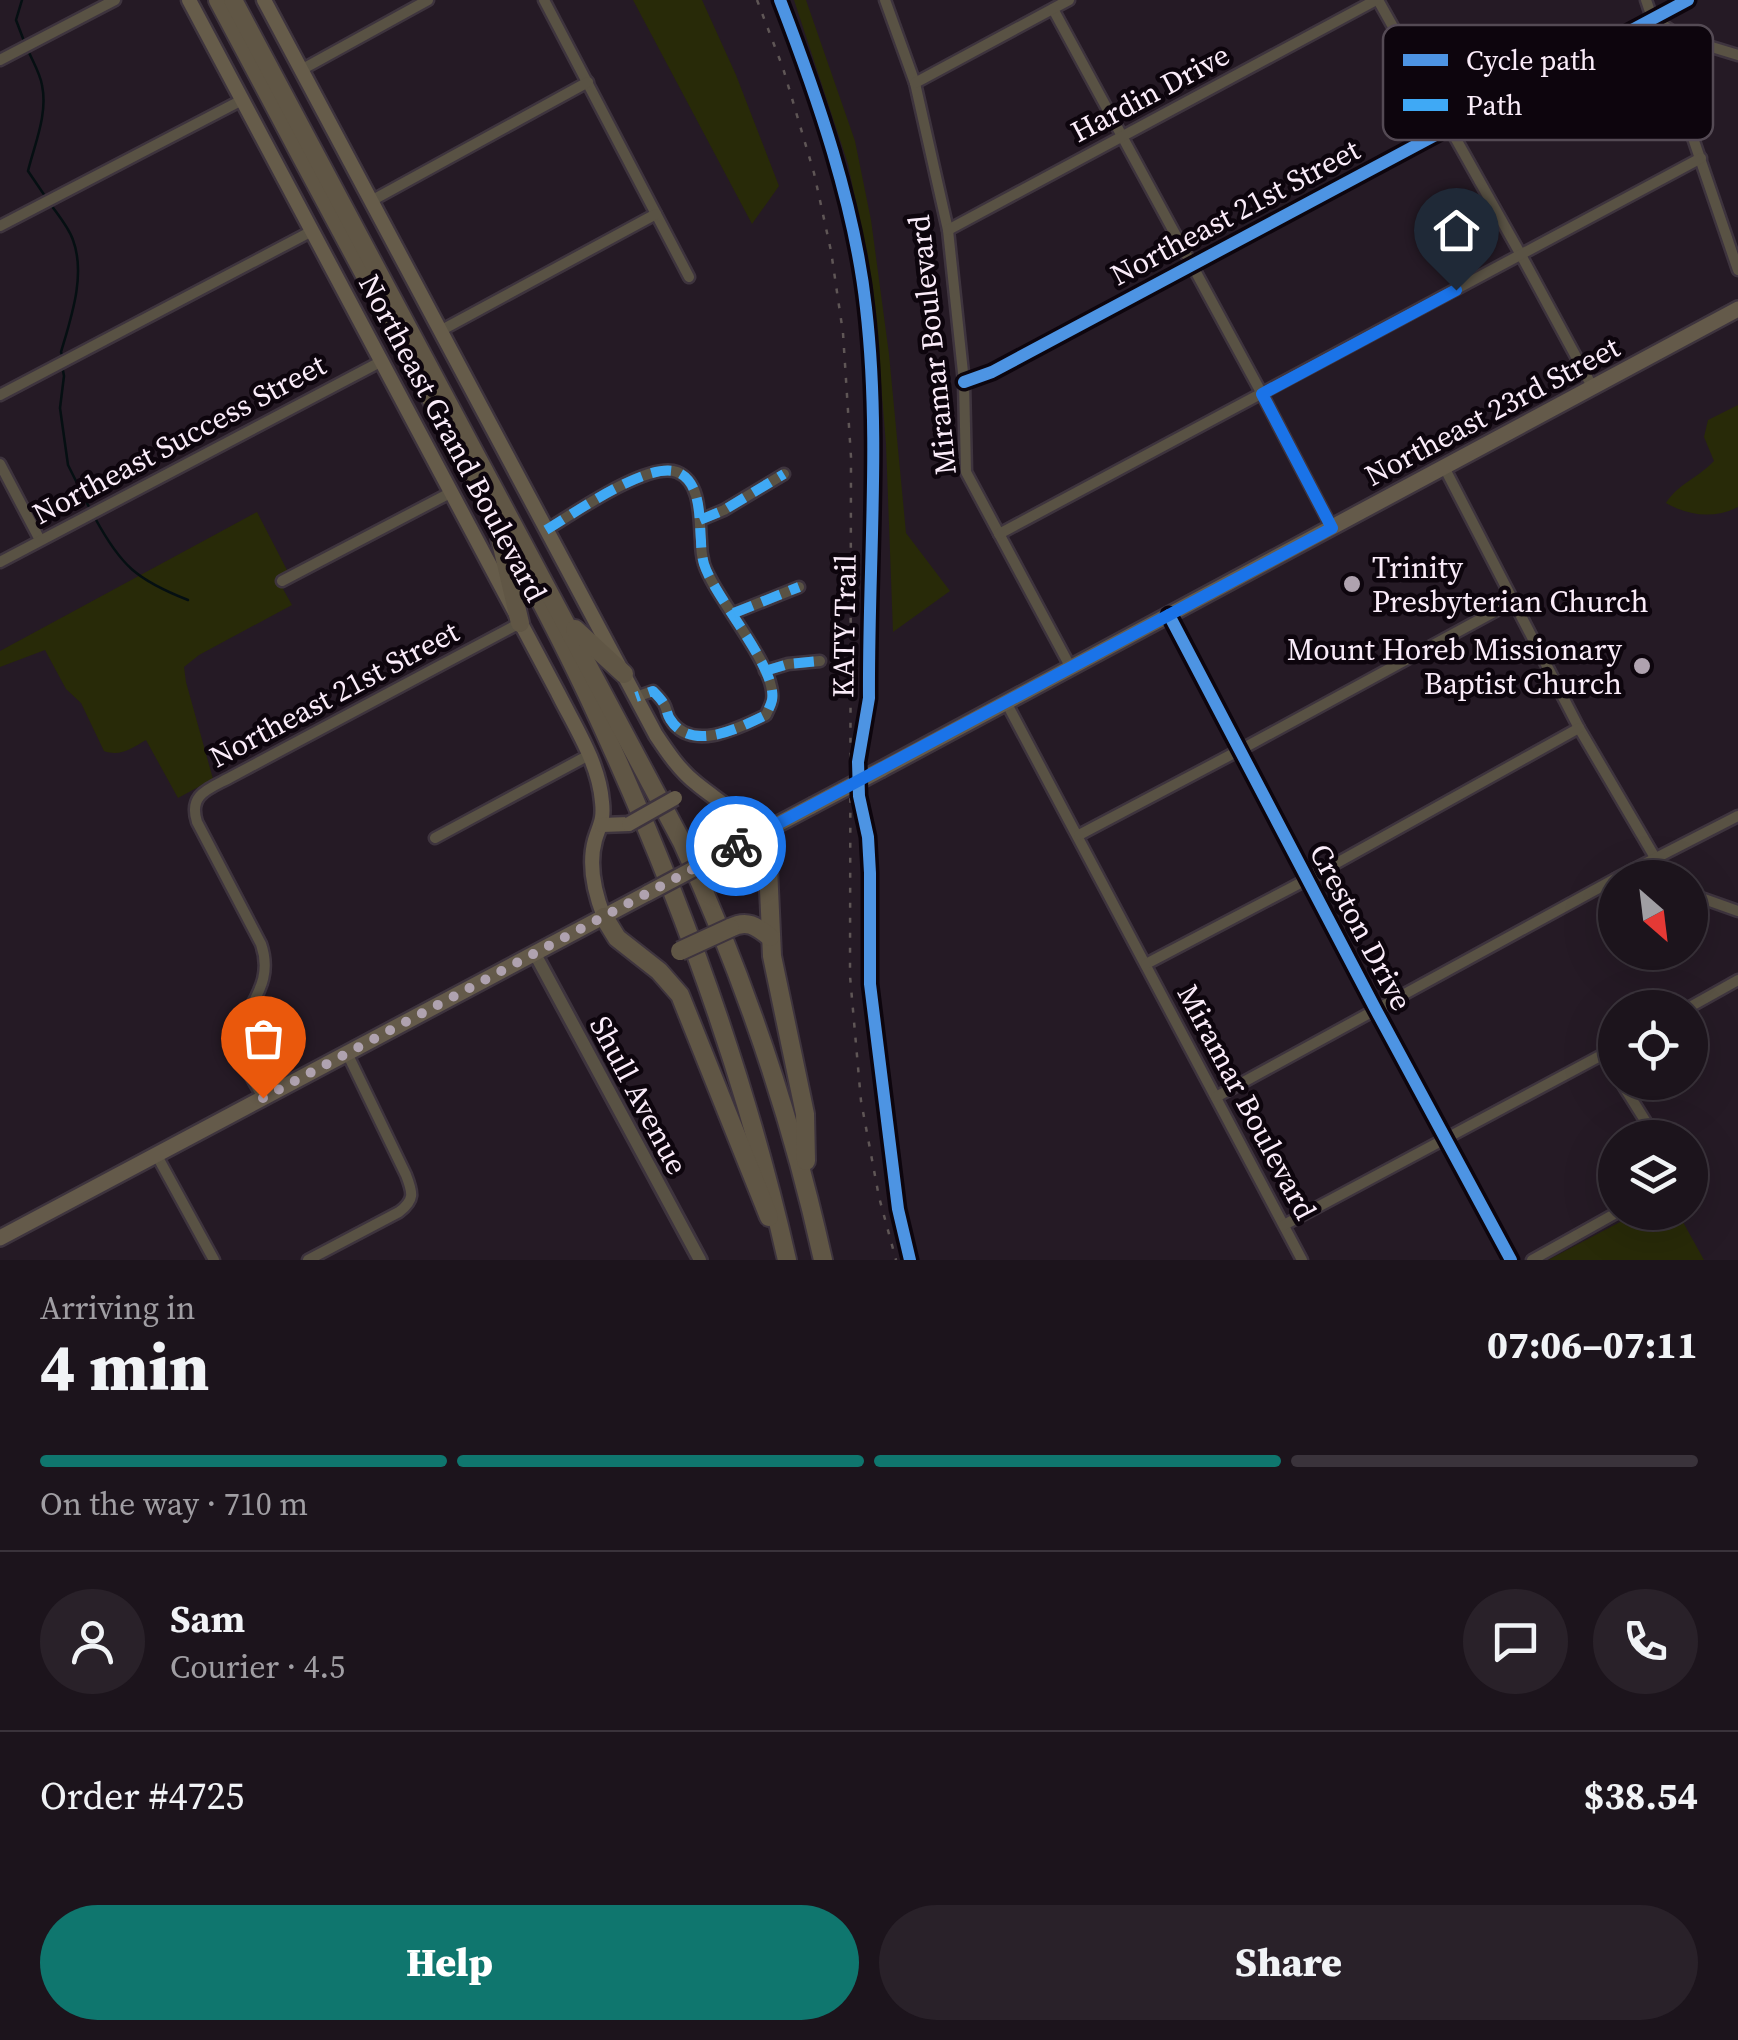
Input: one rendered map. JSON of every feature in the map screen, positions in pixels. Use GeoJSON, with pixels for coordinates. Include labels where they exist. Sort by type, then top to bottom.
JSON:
{"type":"FeatureCollection","features":[{"type":"Feature","properties":{"kind":"highway"},"geometry":{"type":"LineString","coordinates":[[218,0],[589,698],[672,891],[714,1005],[754,1125],[786,1257]]}},
{"type":"Feature","properties":{"kind":"highway"},"geometry":{"type":"LineString","coordinates":[[233,0],[682,842],[716,916],[776,1082],[823,1260]]}},
{"type":"Feature","properties":{"kind":"highway"},"geometry":{"type":"LineString","coordinates":[[496,518],[520,623]]}},
{"type":"Feature","properties":{"kind":"highway"},"geometry":{"type":"LineString","coordinates":[[563,619],[624,674]]}},
{"type":"Feature","properties":{"kind":"highway"},"geometry":{"type":"LineString","coordinates":[[755,836],[768,867],[770,938],[804,1114],[808,1192]]}},
{"type":"Feature","properties":{"kind":"highway"},"geometry":{"type":"LineString","coordinates":[[604,917],[617,938],[668,980],[680,996],[786,1257]]}},
{"type":"Feature","properties":{"kind":"highway"},"geometry":{"type":"LineString","coordinates":[[668,980],[668,959],[738,923],[754,924],[770,938]]}},
{"type":"Feature","properties":{"kind":"main road","name":"Northeast Grand Boulevard"},"geometry":{"type":"LineString","coordinates":[[189,0],[589,755],[602,804],[602,826],[594,841],[593,872],[604,917]]}},
{"type":"Feature","properties":{"kind":"main road","name":"Northeast Grand Boulevard"},"geometry":{"type":"LineString","coordinates":[[264,0],[663,746],[698,785],[745,821],[755,836]]}},
{"type":"Feature","properties":{"kind":"main road","name":"Northeast 23rd Street"},"geometry":{"type":"LineString","coordinates":[[0,1238],[1738,309]]}},
{"type":"Feature","properties":{"kind":"main road"},"geometry":{"type":"LineString","coordinates":[[602,826],[629,824],[698,785]]}},
{"type":"Feature","properties":{"kind":"street"},"geometry":{"type":"LineString","coordinates":[[0,60],[115,0]]}},
{"type":"Feature","properties":{"kind":"street"},"geometry":{"type":"LineString","coordinates":[[301,70],[428,0]]}},
{"type":"Feature","properties":{"kind":"street"},"geometry":{"type":"LineString","coordinates":[[544,0],[689,277]]}},
{"type":"Feature","properties":{"kind":"street","name":"Miramar Boulevard"},"geometry":{"type":"LineString","coordinates":[[885,0],[915,83],[948,230],[964,382],[966,472],[1071,668]]}},
{"type":"Feature","properties":{"kind":"street"},"geometry":{"type":"LineString","coordinates":[[915,83],[1069,0]]}},
{"type":"Feature","properties":{"kind":"street"},"geometry":{"type":"LineString","coordinates":[[1377,0],[1391,25]]}},
{"type":"Feature","properties":{"kind":"street","name":"Hardin Drive"},"geometry":{"type":"LineString","coordinates":[[948,230],[1377,0]]}},
{"type":"Feature","properties":{"kind":"street"},"geometry":{"type":"LineString","coordinates":[[1646,0],[1656,25]]}},
{"type":"Feature","properties":{"kind":"street","name":"Northeast 21st Street"},"geometry":{"type":"LineString","coordinates":[[1641,25],[1688,0]]}},
{"type":"Feature","properties":{"kind":"street"},"geometry":{"type":"LineString","coordinates":[[1053,9],[1332,528]]}},
{"type":"Feature","properties":{"kind":"street"},"geometry":{"type":"LineString","coordinates":[[1654,18],[1664,25]]}},
{"type":"Feature","properties":{"kind":"street"},"geometry":{"type":"LineString","coordinates":[[1713,47],[1738,55]]}},
{"type":"Feature","properties":{"kind":"street"},"geometry":{"type":"LineString","coordinates":[[370,201],[588,82]]}},
{"type":"Feature","properties":{"kind":"street"},"geometry":{"type":"LineString","coordinates":[[0,226],[242,100]]}},
{"type":"Feature","properties":{"kind":"street","name":"Northeast 21st Street"},"geometry":{"type":"LineString","coordinates":[[964,382],[992,372],[1424,140]]}},
{"type":"Feature","properties":{"kind":"street"},"geometry":{"type":"LineString","coordinates":[[1455,140],[1593,388]]}},
{"type":"Feature","properties":{"kind":"street"},"geometry":{"type":"LineString","coordinates":[[1695,140],[1738,270]]}},
{"type":"Feature","properties":{"kind":"street"},"geometry":{"type":"LineString","coordinates":[[999,534],[1701,158]]}},
{"type":"Feature","properties":{"kind":"street"},"geometry":{"type":"LineString","coordinates":[[440,331],[656,214]]}},
{"type":"Feature","properties":{"kind":"street"},"geometry":{"type":"LineString","coordinates":[[0,395],[312,231]]}},
{"type":"Feature","properties":{"kind":"street","name":"Northeast Success Street"},"geometry":{"type":"LineString","coordinates":[[0,562],[382,361]]}},
{"type":"Feature","properties":{"kind":"street"},"geometry":{"type":"LineString","coordinates":[[0,464],[40,540]]}},
{"type":"Feature","properties":{"kind":"street"},"geometry":{"type":"LineString","coordinates":[[1444,467],[1579,728],[1656,860]]}},
{"type":"Feature","properties":{"kind":"street"},"geometry":{"type":"LineString","coordinates":[[546,530],[634,478],[673,470],[684,476],[695,491],[703,562],[765,671],[773,697],[766,714],[731,730],[695,738],[670,720],[653,691],[636,697]]}},
{"type":"Feature","properties":{"kind":"street"},"geometry":{"type":"LineString","coordinates":[[700,520],[784,474]]}},
{"type":"Feature","properties":{"kind":"street"},"geometry":{"type":"LineString","coordinates":[[282,582],[450,492]]}},
{"type":"Feature","properties":{"kind":"street"},"geometry":{"type":"LineString","coordinates":[[734,614],[799,587]]}},
{"type":"Feature","properties":{"kind":"street"},"geometry":{"type":"LineString","coordinates":[[1078,834],[1514,601]]}},
{"type":"Feature","properties":{"kind":"street","name":"Creston Drive"},"geometry":{"type":"LineString","coordinates":[[1170,615],[1376,1010],[1512,1260]]}},
{"type":"Feature","properties":{"kind":"street","name":"Northeast 21st Street"},"geometry":{"type":"LineString","coordinates":[[263,1098],[244,1060],[240,1040],[266,972],[266,957],[197,822],[195,802],[204,792],[520,623]]}},
{"type":"Feature","properties":{"kind":"street"},"geometry":{"type":"LineString","coordinates":[[765,671],[820,661]]}},
{"type":"Feature","properties":{"kind":"street","name":"Miramar Boulevard"},"geometry":{"type":"LineString","coordinates":[[1006,702],[1302,1260]]}},
{"type":"Feature","properties":{"kind":"street"},"geometry":{"type":"LineString","coordinates":[[1146,964],[1579,728]]}},
{"type":"Feature","properties":{"kind":"street"},"geometry":{"type":"LineString","coordinates":[[435,838],[589,755]]}},
{"type":"Feature","properties":{"kind":"street"},"geometry":{"type":"LineString","coordinates":[[1649,860],[1738,816]]}},
{"type":"Feature","properties":{"kind":"street"},"geometry":{"type":"LineString","coordinates":[[1216,1096],[1598,888]]}},
{"type":"Feature","properties":{"kind":"street"},"geometry":{"type":"LineString","coordinates":[[1708,900],[1738,911]]}},
{"type":"Feature","properties":{"kind":"street","name":"Shull Avenue"},"geometry":{"type":"LineString","coordinates":[[535,954],[700,1260]]}},
{"type":"Feature","properties":{"kind":"street"},"geometry":{"type":"LineString","coordinates":[[1708,997],[1738,980]]}},
{"type":"Feature","properties":{"kind":"street"},"geometry":{"type":"LineString","coordinates":[[308,1260],[399,1212],[411,1198],[406,1175],[347,1053]]}},
{"type":"Feature","properties":{"kind":"street"},"geometry":{"type":"LineString","coordinates":[[1284,1225],[1598,1057]]}},
{"type":"Feature","properties":{"kind":"street"},"geometry":{"type":"LineString","coordinates":[[156,1154],[214,1260]]}},
{"type":"Feature","properties":{"kind":"street"},"geometry":{"type":"LineString","coordinates":[[1532,1260],[1598,1223]]}},
{"type":"Feature","properties":{"kind":"green space"},"geometry":{"type":"Polygon","coordinates":[[[633,0],[702,0],[779,186],[752,224],[633,0]]]}},
{"type":"Feature","properties":{"kind":"green space"},"geometry":{"type":"Polygon","coordinates":[[[794,0],[806,0],[855,141],[871,220],[889,354],[906,533],[950,591],[893,632],[886,444],[873,287],[848,164],[794,0]]]}},
{"type":"Feature","properties":{"kind":"green space"},"geometry":{"type":"Polygon","coordinates":[[[1738,405],[1738,507],[1702,514],[1666,503],[1714,461],[1704,437],[1708,420],[1738,405]]]}},
{"type":"Feature","properties":{"kind":"green space"},"geometry":{"type":"Polygon","coordinates":[[[257,512],[288,572],[283,589],[292,605],[184,667],[213,779],[178,798],[146,740],[121,752],[104,751],[81,703],[66,689],[45,650],[0,667],[0,651],[257,512]]]}},
{"type":"Feature","properties":{"kind":"green space"},"geometry":{"type":"Polygon","coordinates":[[[1605,1230],[1687,1230],[1704,1260],[1548,1260],[1605,1230]]]}},
{"type":"Feature","properties":{"kind":"waterway"},"geometry":{"type":"LineString","coordinates":[[22,0],[16,20],[24,41]]}},
{"type":"Feature","properties":{"kind":"waterway"},"geometry":{"type":"LineString","coordinates":[[27,48],[40,76],[43,96],[40,128],[28,171],[47,199]]}},
{"type":"Feature","properties":{"kind":"waterway"},"geometry":{"type":"LineString","coordinates":[[51,205],[64,222],[77,253],[76,296],[61,352],[63,358]]}},
{"type":"Feature","properties":{"kind":"waterway"},"geometry":{"type":"LineString","coordinates":[[62,365],[60,408],[68,465],[91,511]]}},
{"type":"Feature","properties":{"kind":"waterway"},"geometry":{"type":"LineString","coordinates":[[95,518],[132,570],[188,600]]}},
{"type":"Feature","properties":{"kind":"railway"},"geometry":{"type":"LineString","coordinates":[[757,0],[783,68],[814,173],[843,333],[851,457],[850,976],[861,1101],[879,1197],[896,1260]]}},
{"type":"Feature","properties":{"kind":"marked path"},"geometry":{"type":"LineString","coordinates":[[546,530],[648,474],[677,472],[691,484],[698,502],[704,564],[765,670],[772,702],[766,715],[729,731],[702,736],[679,729],[653,691],[636,697]]}},
{"type":"Feature","properties":{"kind":"marked path"},"geometry":{"type":"LineString","coordinates":[[700,520],[784,474]]}},
{"type":"Feature","properties":{"kind":"marked path"},"geometry":{"type":"LineString","coordinates":[[734,613],[799,587]]}},
{"type":"Feature","properties":{"kind":"marked path"},"geometry":{"type":"LineString","coordinates":[[765,671],[820,661]]}},
{"type":"Feature","properties":{"kind":"cycle path","name":"KATY Trail"},"geometry":{"type":"LineString","coordinates":[[780,0],[808,74],[844,191],[866,308],[873,405],[873,503],[869,698],[858,762],[859,796],[868,837],[870,984],[898,1209],[910,1260]]}},
{"type":"Feature","properties":{"kind":"cycle path"},"geometry":{"type":"LineString","coordinates":[[1641,25],[1688,0]]}},
{"type":"Feature","properties":{"kind":"cycle path"},"geometry":{"type":"LineString","coordinates":[[964,382],[992,372],[1426,140]]}},
{"type":"Feature","properties":{"kind":"cycle path"},"geometry":{"type":"LineString","coordinates":[[1169,615],[1511,1260]]}},
{"type":"Feature","properties":{"kind":"way so far"},"geometry":{"type":"LineString","coordinates":[[263,1098],[736,846]]}},
{"type":"Feature","properties":{"kind":"place","name":"Trinity Presbyterian Church"},"geometry":{"type":"Point","coordinates":[1352,584]}},
{"type":"Feature","properties":{"kind":"place","name":"Mount Horeb Missionary Baptist Church"},"geometry":{"type":"Point","coordinates":[1642,666]}},
{"type":"Feature","properties":{"kind":"route"},"geometry":{"type":"LineString","coordinates":[[736,846],[1332,528],[1262,394],[1456,290]]}}]}
